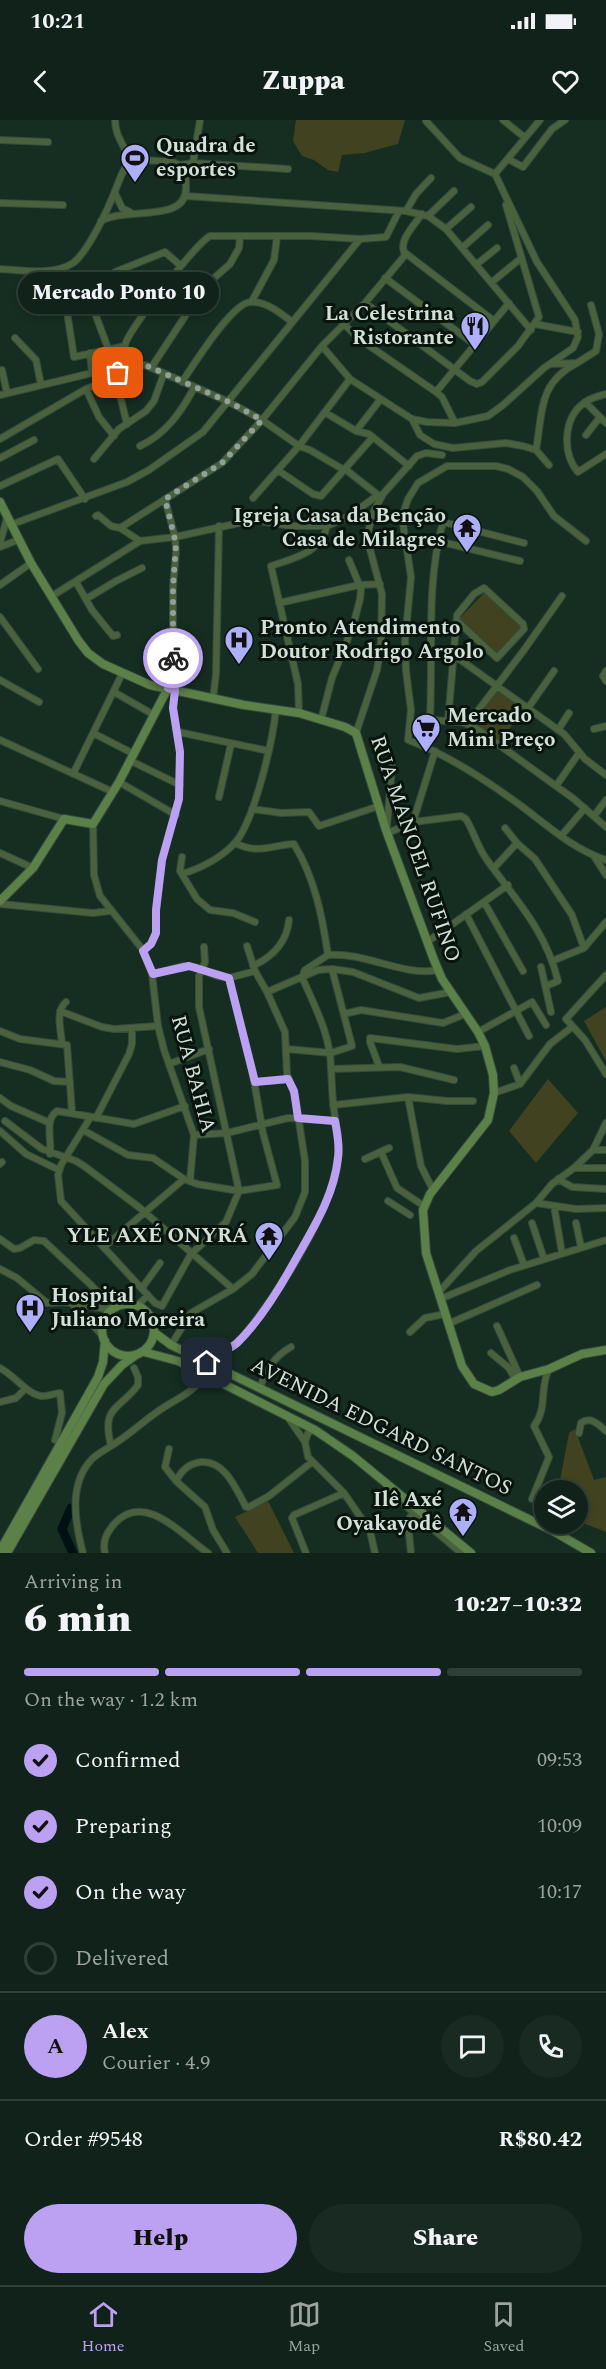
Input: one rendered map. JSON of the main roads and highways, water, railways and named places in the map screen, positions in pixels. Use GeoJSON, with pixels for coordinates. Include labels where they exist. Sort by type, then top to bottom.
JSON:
{"type":"FeatureCollection","features":[{"type":"Feature","properties":{"kind":"main road","name":"RUA MANOEL RUFINO"},"geometry":{"type":"LineString","coordinates":[[0,502],[31,564],[88,652],[103,664],[137,680],[213,699],[299,712],[345,727],[356,733],[387,831],[438,970],[478,1032],[485,1046],[493,1075],[494,1093],[490,1113],[484,1127],[433,1190],[424,1206],[422,1224],[424,1245],[462,1366],[474,1384],[492,1392],[518,1378],[549,1369],[589,1352],[606,1350]]}},
{"type":"Feature","properties":{"kind":"main road"},"geometry":{"type":"LineString","coordinates":[[1,898],[33,868],[64,819],[93,824],[119,782],[154,716],[172,689]]}},
{"type":"Feature","properties":{"kind":"main road"},"geometry":{"type":"LineString","coordinates":[[0,1551],[94,1386],[103,1362],[103,1326],[106,1317],[113,1309],[121,1305],[136,1306],[149,1315],[158,1336],[155,1343],[155,1354]]}},
{"type":"Feature","properties":{"kind":"main road"},"geometry":{"type":"LineString","coordinates":[[8,1553],[89,1409],[113,1373],[150,1346],[158,1336]]}},
{"type":"Feature","properties":{"kind":"main road","name":"AVENIDA EDGARD SANTOS"},"geometry":{"type":"LineString","coordinates":[[158,1336],[171,1345],[259,1389],[588,1551],[598,1553]]}},
{"type":"Feature","properties":{"kind":"main road"},"geometry":{"type":"LineString","coordinates":[[104,1338],[118,1354],[140,1353]]}},
{"type":"Feature","properties":{"kind":"main road","name":"AVENIDA EDGARD SANTOS"},"geometry":{"type":"LineString","coordinates":[[140,1353],[155,1354],[178,1361],[315,1430],[392,1487],[471,1553]]}},
{"type":"Feature","properties":{"kind":"main road"},"geometry":{"type":"LineString","coordinates":[[103,1362],[110,1364],[113,1373]]}},
{"type":"Feature","properties":{"kind":"waterway"},"geometry":{"type":"LineString","coordinates":[[71,1508],[62,1529],[73,1553]]}},
{"type":"Feature","properties":{"kind":"place","name":"Quadra de esportes"},"geometry":{"type":"Point","coordinates":[135,184]}},
{"type":"Feature","properties":{"kind":"place","name":"La Celestrina Ristorante"},"geometry":{"type":"Point","coordinates":[475,352]}},
{"type":"Feature","properties":{"kind":"place","name":"Mercado Ponto 10"},"geometry":{"type":"Point","coordinates":[118,373]}},
{"type":"Feature","properties":{"kind":"place","name":"Igreja Casa da Benção Casa de Milagres"},"geometry":{"type":"Point","coordinates":[467,554]}},
{"type":"Feature","properties":{"kind":"place","name":"Pronto Atendimento Doutor Rodrigo Argolo"},"geometry":{"type":"Point","coordinates":[239,666]}},
{"type":"Feature","properties":{"kind":"place","name":"Mercado Mini Preço"},"geometry":{"type":"Point","coordinates":[426,754]}},
{"type":"Feature","properties":{"kind":"place","name":"YLE AXÉ ONYRÁ"},"geometry":{"type":"Point","coordinates":[269,1262]}},
{"type":"Feature","properties":{"kind":"place","name":"Hospital Juliano Moreira"},"geometry":{"type":"Point","coordinates":[30,1334]}},
{"type":"Feature","properties":{"kind":"place","name":"Ilê Axé Oyakayodê"},"geometry":{"type":"Point","coordinates":[463,1538]}}]}
